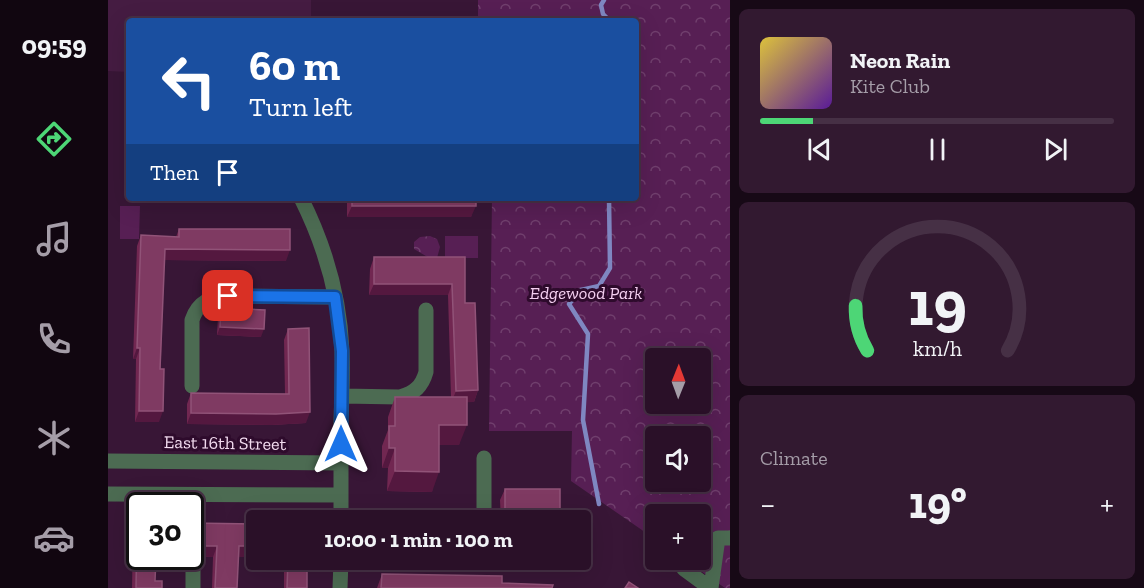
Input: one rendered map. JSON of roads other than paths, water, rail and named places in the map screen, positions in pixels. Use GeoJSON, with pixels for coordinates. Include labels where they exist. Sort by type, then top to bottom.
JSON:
{"type":"FeatureCollection","features":[{"type":"Feature","properties":{"kind":"street"},"geometry":{"type":"LineString","coordinates":[[302,201],[324,251],[335,297],[342,351],[341,510]]}},
{"type":"Feature","properties":{"kind":"street"},"geometry":{"type":"LineString","coordinates":[[192,386],[192,320],[195,311],[203,302],[216,297],[228,296],[335,297]]}},
{"type":"Feature","properties":{"kind":"street"},"geometry":{"type":"LineString","coordinates":[[342,396],[400,397],[409,395],[417,389],[426,372],[426,310]]}},
{"type":"Feature","properties":{"kind":"street"},"geometry":{"type":"LineString","coordinates":[[484,458],[484,510]]}},
{"type":"Feature","properties":{"kind":"street","name":"East 16th Street"},"geometry":{"type":"LineString","coordinates":[[108,461],[341,463]]}},
{"type":"Feature","properties":{"kind":"street"},"geometry":{"type":"LineString","coordinates":[[108,494],[341,495]]}},
{"type":"Feature","properties":{"kind":"street"},"geometry":{"type":"LineString","coordinates":[[685,570],[711,588],[717,538],[730,538]]}},
{"type":"Feature","properties":{"kind":"street"},"geometry":{"type":"LineString","coordinates":[[193,570],[193,588]]}},
{"type":"Feature","properties":{"kind":"street"},"geometry":{"type":"LineString","coordinates":[[340,570],[340,588]]}},
{"type":"Feature","properties":{"kind":"waterway"},"geometry":{"type":"LineString","coordinates":[[604,0],[601,5],[603,14],[607,18]]}},
{"type":"Feature","properties":{"kind":"waterway"},"geometry":{"type":"LineString","coordinates":[[599,504],[583,420],[588,334],[569,304],[581,290],[599,286],[610,268],[609,201]]}},
{"type":"Feature","properties":{"kind":"park label","name":"Edgewood Park"},"geometry":{"type":"Point","coordinates":[586,293]}}]}
